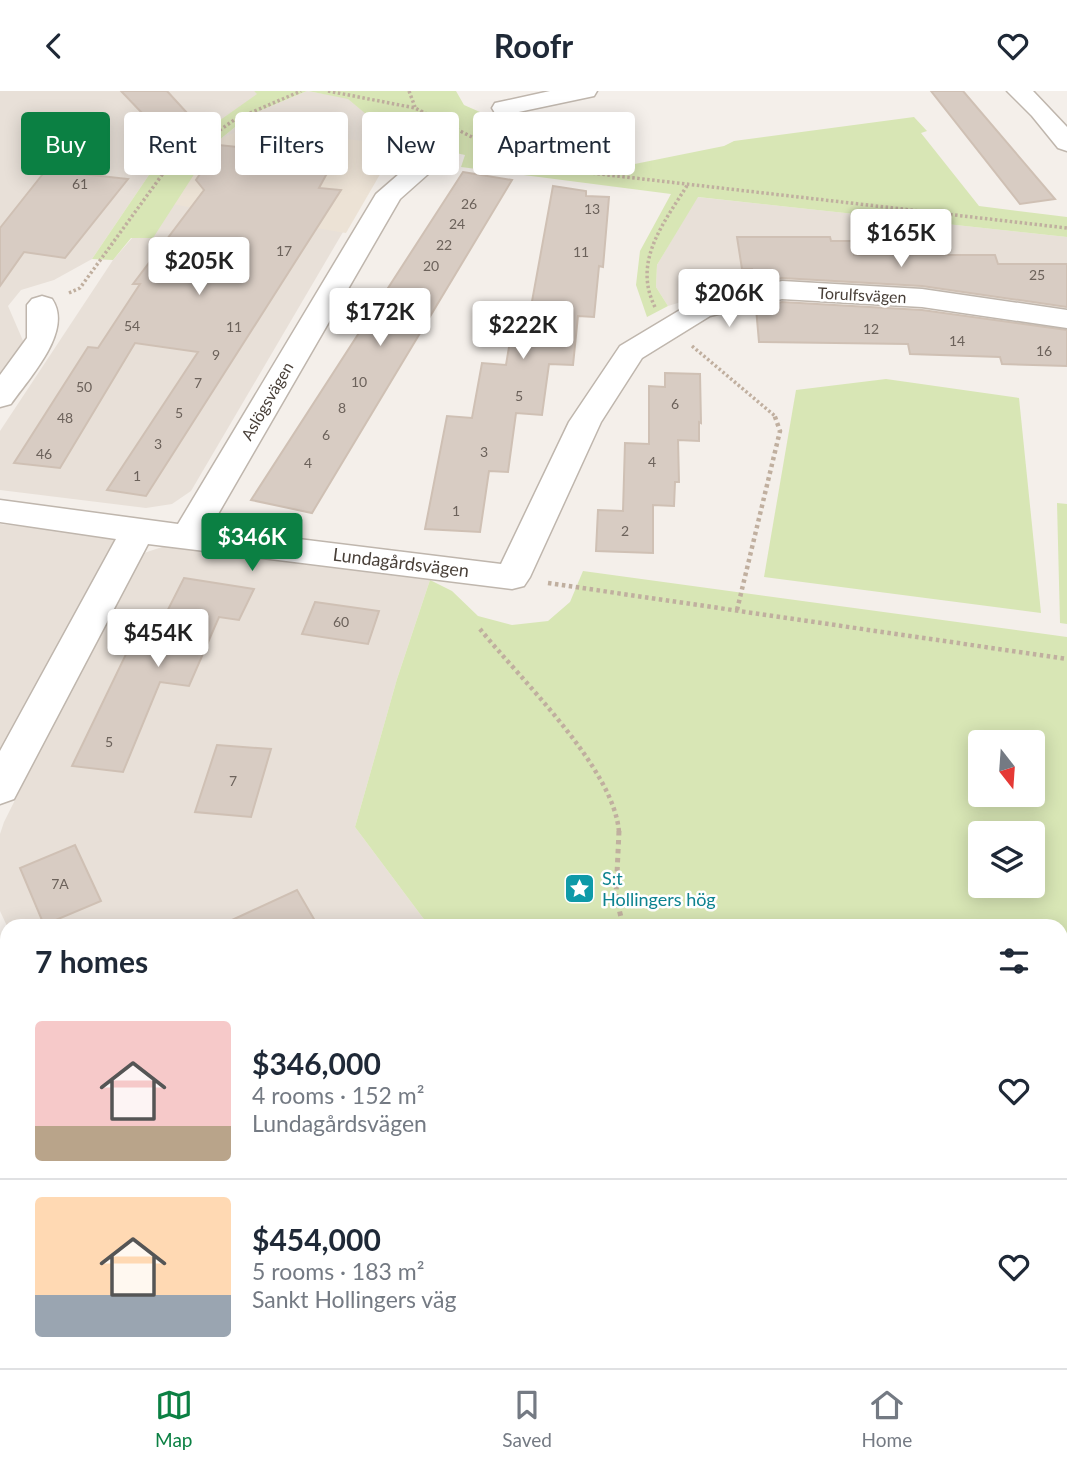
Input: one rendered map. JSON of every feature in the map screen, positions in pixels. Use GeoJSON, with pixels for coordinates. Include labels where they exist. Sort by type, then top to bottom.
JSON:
{"type":"FeatureCollection","features":[{"type":"Feature","properties":{"kind":"street"},"geometry":{"type":"LineString","coordinates":[[504,108],[585,91]]}},
{"type":"Feature","properties":{"kind":"street"},"geometry":{"type":"LineString","coordinates":[[1019,91],[1041,111],[1067,143]]}},
{"type":"Feature","properties":{"kind":"street","name":"Aslögsvägen"},"geometry":{"type":"LineString","coordinates":[[188,537],[389,194],[413,175]]}},
{"type":"Feature","properties":{"kind":"street","name":"Torulfsvägen"},"geometry":{"type":"LineString","coordinates":[[512,577],[585,422],[631,352],[699,310],[782,290],[922,298],[1067,319]]}},
{"type":"Feature","properties":{"kind":"street"},"geometry":{"type":"LineString","coordinates":[[0,397],[42,338],[42,305]]}},
{"type":"Feature","properties":{"kind":"street","name":"Lundagårdsvägen"},"geometry":{"type":"LineString","coordinates":[[0,511],[138,531],[512,577]]}},
{"type":"Feature","properties":{"kind":"street"},"geometry":{"type":"LineString","coordinates":[[0,788],[138,531]]}},
{"type":"Feature","properties":{"kind":"path"},"geometry":{"type":"LineString","coordinates":[[42,305],[80,288],[167,169],[234,120],[301,91]]}},
{"type":"Feature","properties":{"kind":"path"},"geometry":{"type":"LineString","coordinates":[[328,91],[415,108],[521,162],[1067,229]]}},
{"type":"Feature","properties":{"kind":"path"},"geometry":{"type":"LineString","coordinates":[[409,91],[415,108]]}},
{"type":"Feature","properties":{"kind":"path"},"geometry":{"type":"LineString","coordinates":[[688,184],[650,252],[643,278],[650,300],[670,327],[775,415],[780,431],[737,610]]}},
{"type":"Feature","properties":{"kind":"path"},"geometry":{"type":"LineString","coordinates":[[512,577],[1067,659]]}},
{"type":"Feature","properties":{"kind":"path"},"geometry":{"type":"LineString","coordinates":[[480,629],[578,749],[615,806],[619,844],[616,891],[622,919]]}},
{"type":"Feature","properties":{"kind":"shaded area"},"geometry":{"type":"Polygon","coordinates":[[[0,91],[254,91],[258,94],[221,120],[221,112],[124,112],[124,175],[149,175],[92,259],[54,280],[21,290],[8,306],[24,343],[0,375],[0,91]]]}},
{"type":"Feature","properties":{"kind":"shaded area"},"geometry":{"type":"Polygon","coordinates":[[[307,91],[348,98],[364,112],[362,112],[362,175],[376,175],[191,491],[172,504],[146,508],[0,490],[0,431],[113,260],[187,175],[221,175],[221,139],[235,127],[235,175],[348,175],[348,112],[257,112],[307,91]]]}},
{"type":"Feature","properties":{"kind":"shaded area"},"geometry":{"type":"Polygon","coordinates":[[[235,132],[235,175],[348,175],[348,139],[362,141],[362,175],[380,175],[346,233],[171,204],[190,175],[221,175],[221,139],[235,132]]]}},
{"type":"Feature","properties":{"kind":"shaded area"},"geometry":{"type":"Polygon","coordinates":[[[697,197],[1067,237],[1067,309],[819,281],[760,283],[717,291],[668,306],[656,287],[657,265],[697,197]]]}},
{"type":"Feature","properties":{"kind":"shaded area"},"geometry":{"type":"Polygon","coordinates":[[[0,524],[117,537],[0,759],[0,524]]]}},
{"type":"Feature","properties":{"kind":"shaded area"},"geometry":{"type":"Polygon","coordinates":[[[165,546],[430,580],[397,679],[355,827],[424,919],[4,919],[0,911],[0,834],[4,822],[138,555],[165,546]]]}},
{"type":"Feature","properties":{"kind":"green space"},"geometry":{"type":"Polygon","coordinates":[[[254,91],[307,91],[257,112],[235,112],[235,127],[221,139],[221,119],[257,94],[254,91]]]}},
{"type":"Feature","properties":{"kind":"green space"},"geometry":{"type":"Polygon","coordinates":[[[308,91],[456,91],[464,105],[480,112],[473,112],[473,169],[461,167],[465,155],[459,154],[459,112],[364,112],[348,99],[308,91]]]}},
{"type":"Feature","properties":{"kind":"green space"},"geometry":{"type":"Polygon","coordinates":[[[914,117],[927,131],[921,133],[979,206],[1067,217],[1067,237],[698,197],[657,265],[656,287],[668,306],[647,317],[636,285],[640,251],[671,194],[523,175],[635,175],[635,164],[724,146],[734,141],[914,117]]]}},
{"type":"Feature","properties":{"kind":"green space"},"geometry":{"type":"Polygon","coordinates":[[[149,175],[194,175],[153,238],[131,238],[113,260],[92,259],[149,175]]]}},
{"type":"Feature","properties":{"kind":"green space"},"geometry":{"type":"Polygon","coordinates":[[[886,379],[1019,398],[1041,613],[764,577],[796,390],[886,379]]]}},
{"type":"Feature","properties":{"kind":"green space"},"geometry":{"type":"Polygon","coordinates":[[[1057,503],[1067,504],[1067,624],[1060,623],[1057,503]]]}},
{"type":"Feature","properties":{"kind":"green space"},"geometry":{"type":"Polygon","coordinates":[[[583,571],[1067,637],[1067,919],[424,919],[355,827],[397,679],[430,580],[452,591],[478,616],[512,625],[548,621],[570,602],[583,571]]]}},
{"type":"Feature","properties":{"kind":"building"},"geometry":{"type":"Polygon","coordinates":[[[121,91],[167,91],[186,112],[141,112],[121,91]]]}},
{"type":"Feature","properties":{"kind":"building"},"geometry":{"type":"Polygon","coordinates":[[[931,91],[963,91],[1055,199],[1020,204],[931,91]]]}},
{"type":"Feature","properties":{"kind":"building"},"geometry":{"type":"Polygon","coordinates":[[[221,145],[235,147],[235,175],[326,175],[319,188],[341,190],[146,496],[107,490],[198,352],[135,343],[60,468],[14,463],[88,347],[98,348],[140,284],[133,284],[204,190],[196,180],[199,175],[221,175],[221,145]]]}},
{"type":"Feature","properties":{"kind":"building"},"geometry":{"type":"Polygon","coordinates":[[[463,172],[512,180],[312,513],[251,500],[463,172]]]}},
{"type":"Feature","properties":{"kind":"building"},"geometry":{"type":"Polygon","coordinates":[[[42,175],[92,175],[128,179],[65,258],[24,252],[0,286],[0,228],[42,175]]]}},
{"type":"Feature","properties":{"kind":"building"},"geometry":{"type":"Polygon","coordinates":[[[553,186],[586,191],[586,196],[609,197],[603,267],[599,266],[594,317],[578,316],[573,365],[549,364],[542,415],[516,413],[508,472],[489,471],[480,532],[425,529],[447,416],[472,418],[482,363],[506,365],[514,317],[529,318],[553,186]]]}},
{"type":"Feature","properties":{"kind":"building"},"geometry":{"type":"Polygon","coordinates":[[[737,237],[830,237],[831,241],[853,241],[854,255],[995,255],[998,264],[1067,264],[1067,307],[922,286],[782,278],[754,285],[752,269],[742,269],[737,237]]]}},
{"type":"Feature","properties":{"kind":"building"},"geometry":{"type":"Polygon","coordinates":[[[782,302],[922,310],[1067,330],[1067,366],[1002,364],[1000,357],[910,354],[908,344],[759,342],[756,308],[782,302]]]}},
{"type":"Feature","properties":{"kind":"building"},"geometry":{"type":"Polygon","coordinates":[[[665,373],[700,374],[699,441],[678,440],[679,482],[675,482],[674,506],[653,505],[653,553],[596,551],[598,510],[623,511],[625,443],[649,444],[649,386],[665,387],[665,373]]]}},
{"type":"Feature","properties":{"kind":"building"},"geometry":{"type":"Polygon","coordinates":[[[184,578],[254,589],[239,620],[219,617],[189,686],[160,682],[123,772],[72,766],[128,650],[146,653],[184,578]]]}},
{"type":"Feature","properties":{"kind":"building"},"geometry":{"type":"Polygon","coordinates":[[[315,602],[379,611],[368,644],[302,634],[315,602]]]}},
{"type":"Feature","properties":{"kind":"building"},"geometry":{"type":"Polygon","coordinates":[[[217,745],[271,749],[251,817],[195,812],[217,745]]]}},
{"type":"Feature","properties":{"kind":"building"},"geometry":{"type":"Polygon","coordinates":[[[75,845],[101,901],[58,919],[41,919],[20,868],[75,845]]]}},
{"type":"Feature","properties":{"kind":"building"},"geometry":{"type":"Polygon","coordinates":[[[297,890],[314,919],[234,919],[297,890]]]}},
{"type":"Feature","properties":{"kind":"place","name":"S:t Hollingers hög"},"geometry":{"type":"Point","coordinates":[579,889]}}]}
